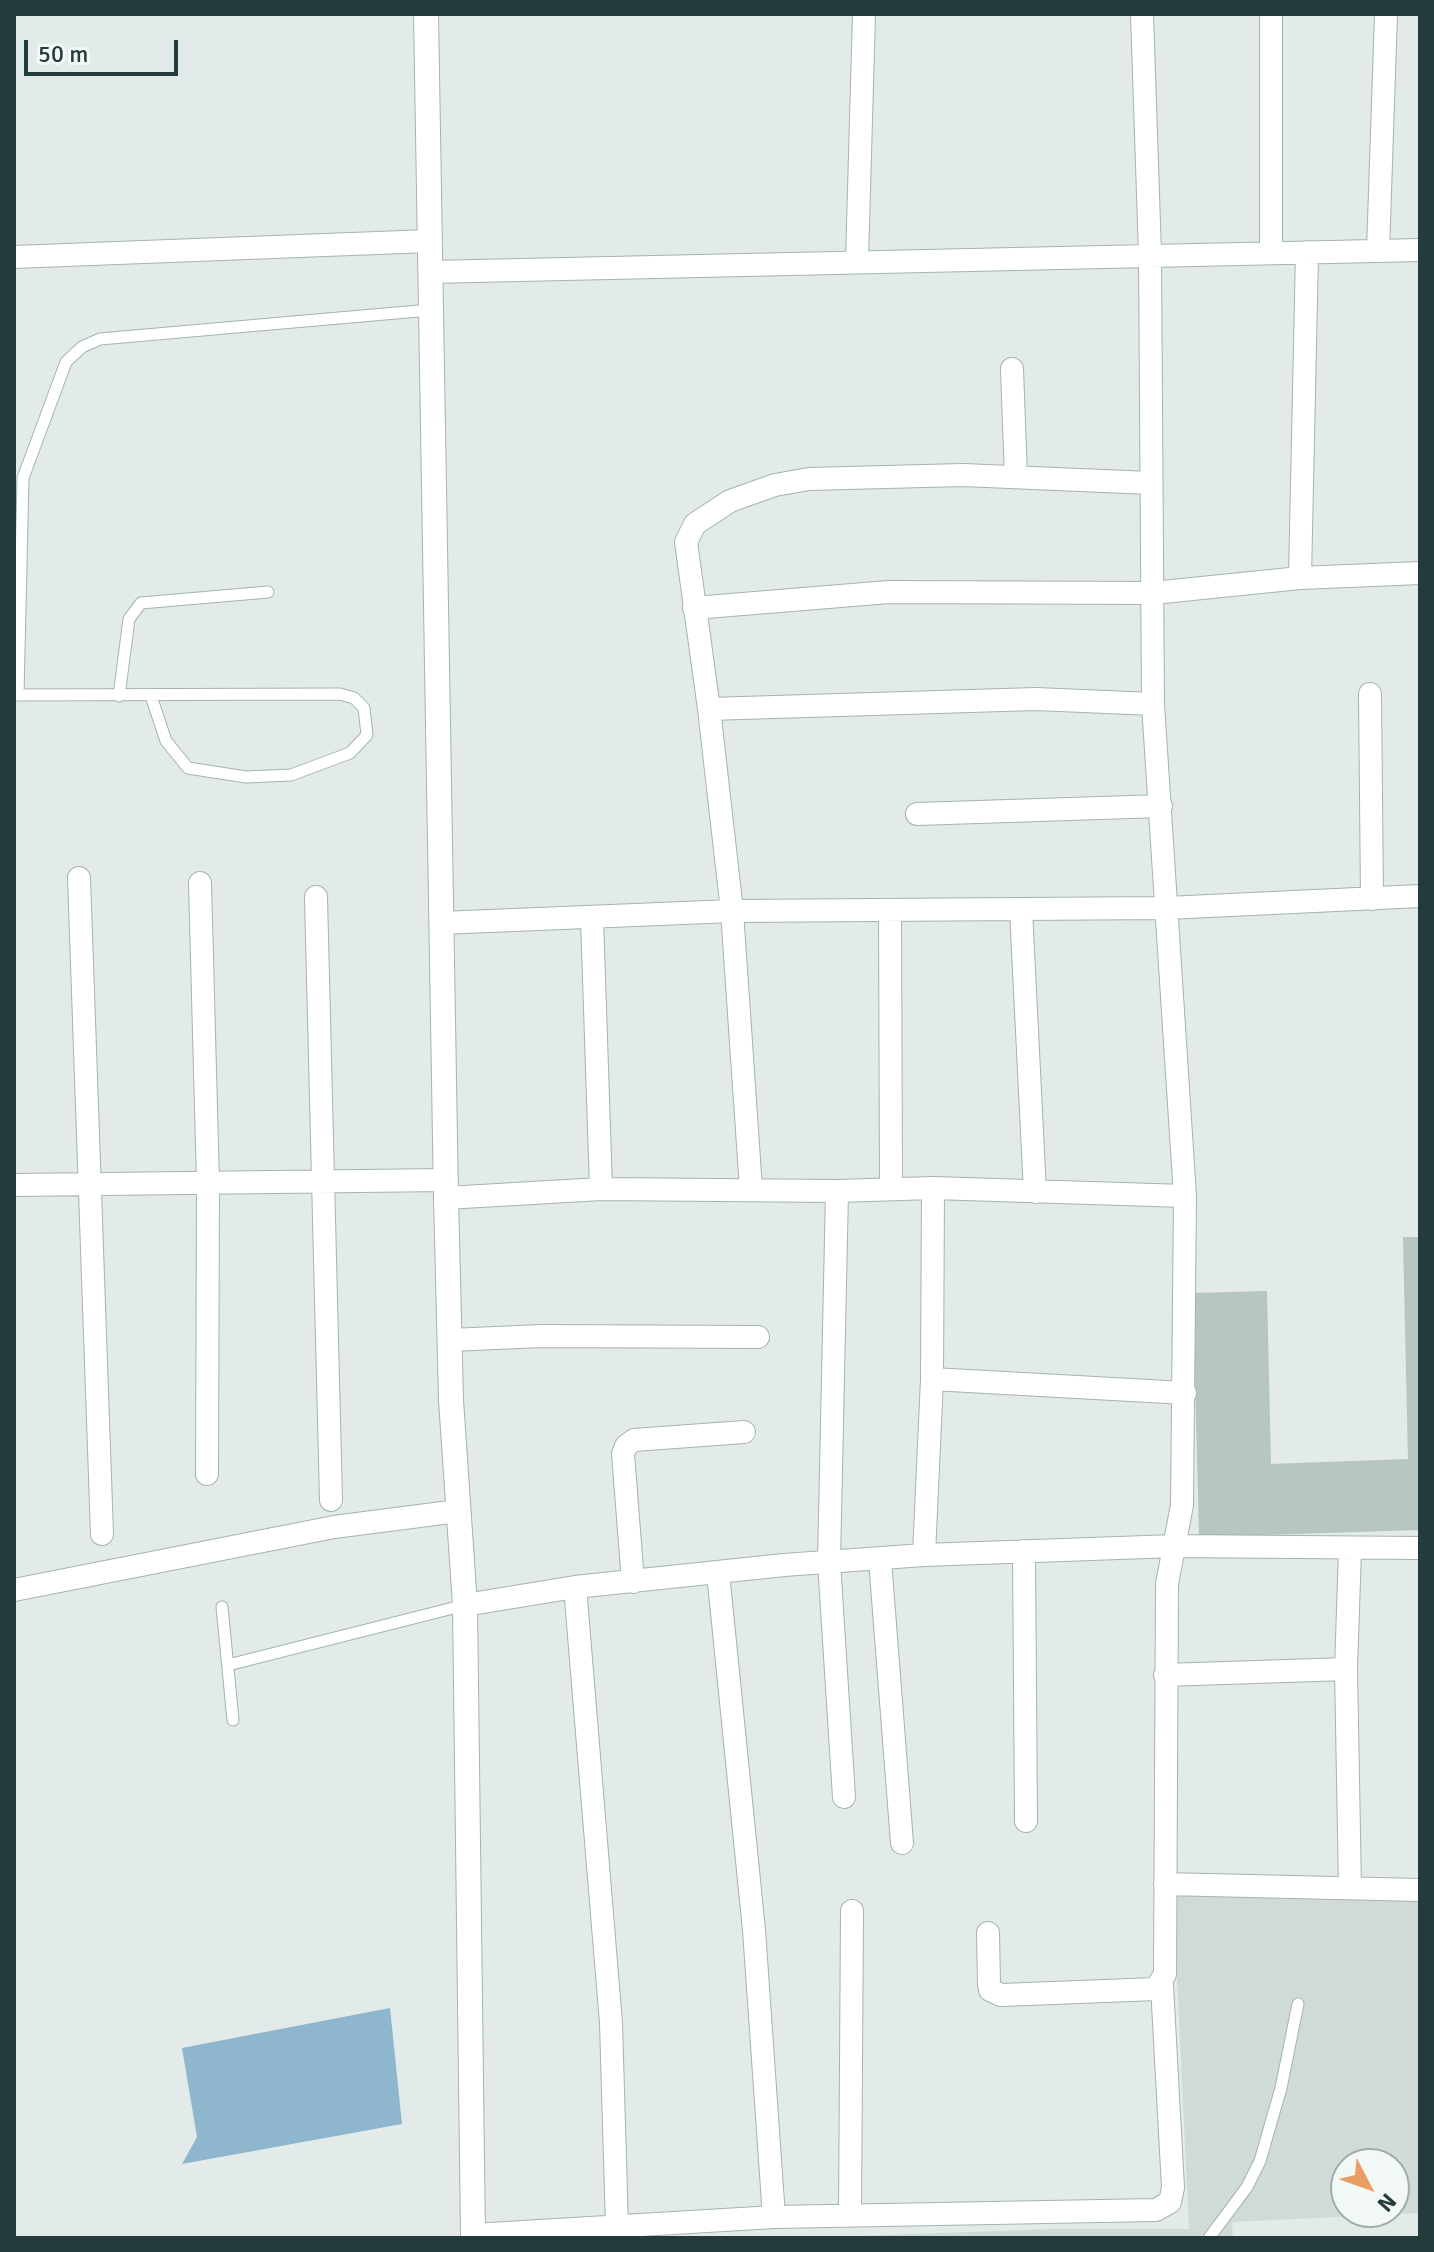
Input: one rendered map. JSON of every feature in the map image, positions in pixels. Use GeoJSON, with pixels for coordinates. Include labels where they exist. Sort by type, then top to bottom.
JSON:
{"type":"FeatureCollection","features":[{"type":"Feature","properties":{"kind":"street"},"geometry":{"type":"LineString","coordinates":[[426,14],[446,1189],[450,1340],[465,1605],[473,2237],[774,2217],[1156,2210],[1170,2202],[1173,2188],[1162,1985],[1165,1974],[1165,1675],[1167,1584],[1182,1505],[1185,1196],[1153,704],[1150,254],[1142,14]]}},
{"type":"Feature","properties":{"kind":"street"},"geometry":{"type":"LineString","coordinates":[[857,260],[864,14]]}},
{"type":"Feature","properties":{"kind":"street"},"geometry":{"type":"LineString","coordinates":[[1271,14],[1271,252]]}},
{"type":"Feature","properties":{"kind":"street"},"geometry":{"type":"LineString","coordinates":[[1378,251],[1386,14]]}},
{"type":"Feature","properties":{"kind":"street"},"geometry":{"type":"LineString","coordinates":[[14,257],[429,241]]}},
{"type":"Feature","properties":{"kind":"street"},"geometry":{"type":"LineString","coordinates":[[430,272],[857,260],[1420,250]]}},
{"type":"Feature","properties":{"kind":"street"},"geometry":{"type":"LineString","coordinates":[[1300,578],[1307,252]]}},
{"type":"Feature","properties":{"kind":"street"},"geometry":{"type":"LineString","coordinates":[[1012,369],[1016,477]]}},
{"type":"Feature","properties":{"kind":"street"},"geometry":{"type":"LineString","coordinates":[[751,1189],[732,911],[686,542],[695,524],[730,501],[775,485],[809,479],[888,475],[1150,483]]}},
{"type":"Feature","properties":{"kind":"street"},"geometry":{"type":"LineString","coordinates":[[694,608],[889,592],[1153,593],[1300,578],[1420,573]]}},
{"type":"Feature","properties":{"kind":"street"},"geometry":{"type":"LineString","coordinates":[[1370,694],[1372,899]]}},
{"type":"Feature","properties":{"kind":"street"},"geometry":{"type":"LineString","coordinates":[[709,709],[1036,699],[1153,704]]}},
{"type":"Feature","properties":{"kind":"street"},"geometry":{"type":"LineString","coordinates":[[917,814],[1161,806]]}},
{"type":"Feature","properties":{"kind":"street"},"geometry":{"type":"LineString","coordinates":[[79,878],[102,1534]]}},
{"type":"Feature","properties":{"kind":"street"},"geometry":{"type":"LineString","coordinates":[[200,883],[208,1183],[207,1474]]}},
{"type":"Feature","properties":{"kind":"street"},"geometry":{"type":"LineString","coordinates":[[441,923],[732,911],[1167,908],[1420,896]]}},
{"type":"Feature","properties":{"kind":"street"},"geometry":{"type":"LineString","coordinates":[[316,897],[331,1500]]}},
{"type":"Feature","properties":{"kind":"street"},"geometry":{"type":"LineString","coordinates":[[1021,910],[1035,1192]]}},
{"type":"Feature","properties":{"kind":"street"},"geometry":{"type":"LineString","coordinates":[[890,911],[891,1189]]}},
{"type":"Feature","properties":{"kind":"street"},"geometry":{"type":"LineString","coordinates":[[592,918],[601,1189]]}},
{"type":"Feature","properties":{"kind":"street"},"geometry":{"type":"LineString","coordinates":[[14,1185],[325,1181],[446,1189],[837,1191],[933,1188],[1185,1196]]}},
{"type":"Feature","properties":{"kind":"street"},"geometry":{"type":"LineString","coordinates":[[924,1555],[932,1379],[933,1188]]}},
{"type":"Feature","properties":{"kind":"street"},"geometry":{"type":"LineString","coordinates":[[837,1191],[829,1562],[844,1797]]}},
{"type":"Feature","properties":{"kind":"street"},"geometry":{"type":"LineString","coordinates":[[450,1340],[542,1336],[758,1337]]}},
{"type":"Feature","properties":{"kind":"street"},"geometry":{"type":"LineString","coordinates":[[932,1379],[1185,1393]]}},
{"type":"Feature","properties":{"kind":"street"},"geometry":{"type":"LineString","coordinates":[[633,1582],[623,1454],[626,1446],[634,1440],[744,1432]]}},
{"type":"Feature","properties":{"kind":"street"},"geometry":{"type":"LineString","coordinates":[[14,1590],[334,1527],[458,1511]]}},
{"type":"Feature","properties":{"kind":"street"},"geometry":{"type":"LineString","coordinates":[[465,1605],[575,1587],[924,1555],[1174,1546],[1350,1550],[1420,1548]]}},
{"type":"Feature","properties":{"kind":"street"},"geometry":{"type":"LineString","coordinates":[[1350,1550],[1346,1669],[1350,1888]]}},
{"type":"Feature","properties":{"kind":"street"},"geometry":{"type":"LineString","coordinates":[[1024,1551],[1026,1821]]}},
{"type":"Feature","properties":{"kind":"street"},"geometry":{"type":"LineString","coordinates":[[880,1560],[902,1843]]}},
{"type":"Feature","properties":{"kind":"street"},"geometry":{"type":"LineString","coordinates":[[718,1573],[754,1930],[774,2217]]}},
{"type":"Feature","properties":{"kind":"street"},"geometry":{"type":"LineString","coordinates":[[575,1587],[611,2023],[617,2227]]}},
{"type":"Feature","properties":{"kind":"street"},"geometry":{"type":"LineString","coordinates":[[1165,1675],[1346,1669]]}},
{"type":"Feature","properties":{"kind":"street"},"geometry":{"type":"LineString","coordinates":[[1165,1884],[1420,1890]]}},
{"type":"Feature","properties":{"kind":"street"},"geometry":{"type":"LineString","coordinates":[[850,2215],[852,1911]]}},
{"type":"Feature","properties":{"kind":"street"},"geometry":{"type":"LineString","coordinates":[[988,1933],[989,1984],[994,1993],[1156,1989],[1162,1985]]}},
{"type":"Feature","properties":{"kind":"lane"},"geometry":{"type":"LineString","coordinates":[[151,696],[166,741],[188,768],[246,777],[291,775],[350,753],[367,735],[364,708],[354,698],[340,694],[16,695],[19,482],[66,362],[82,347],[100,339],[430,310]]}},
{"type":"Feature","properties":{"kind":"lane"},"geometry":{"type":"LineString","coordinates":[[119,696],[129,619],[141,603],[268,592]]}},
{"type":"Feature","properties":{"kind":"lane"},"geometry":{"type":"LineString","coordinates":[[228,1665],[465,1605]]}},
{"type":"Feature","properties":{"kind":"lane"},"geometry":{"type":"LineString","coordinates":[[222,1607],[233,1720]]}},
{"type":"Feature","properties":{"kind":"lane"},"geometry":{"type":"LineString","coordinates":[[1209,2238],[1247,2187],[1260,2161],[1281,2088],[1298,2004]]}},
{"type":"Feature","properties":{"kind":"shaded area"},"geometry":{"type":"Polygon","coordinates":[[[1173,1893],[1420,1900],[1420,2213],[1410,2213],[1410,2148],[1330,2148],[1330,2217],[1232,2222],[1233,2238],[801,2238],[1050,2229],[1189,2229],[1173,1893]]]}},
{"type":"Feature","properties":{"kind":"water"},"geometry":{"type":"Polygon","coordinates":[[[390,2008],[402,2124],[182,2164],[197,2137],[182,2048],[390,2008]]]}},
{"type":"Feature","properties":{"kind":"building"},"geometry":{"type":"Polygon","coordinates":[[[1404,1238],[1420,1238],[1420,1529],[1200,1536],[1194,1294],[1266,1292],[1270,1465],[1409,1460],[1404,1238]]]}}]}
